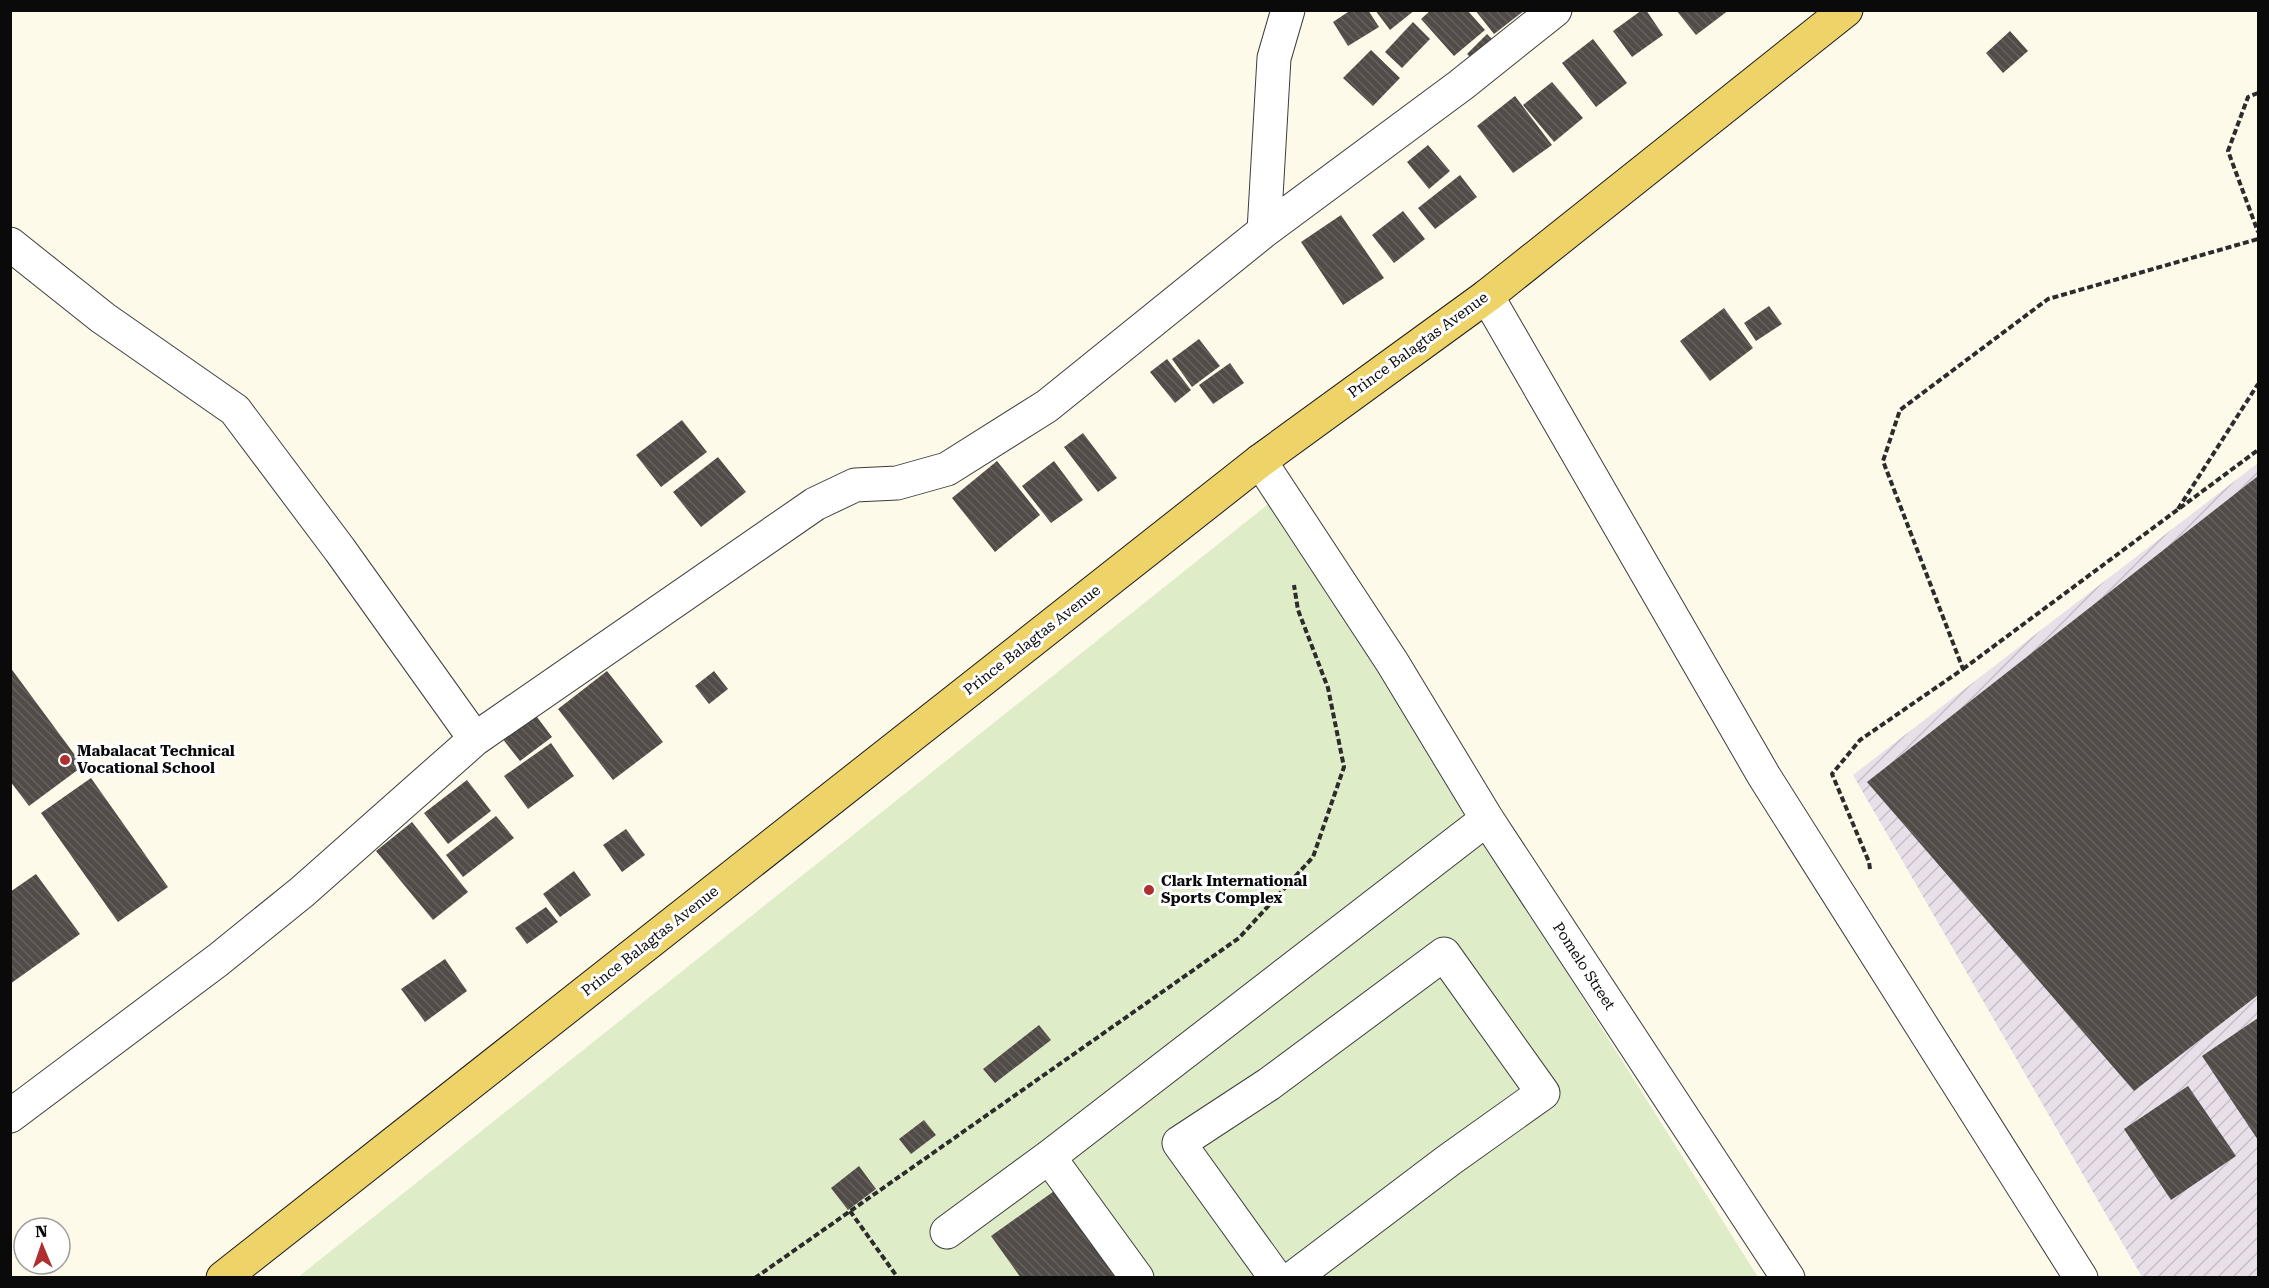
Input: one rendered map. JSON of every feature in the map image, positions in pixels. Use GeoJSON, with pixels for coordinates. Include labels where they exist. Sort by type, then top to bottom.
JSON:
{"type":"FeatureCollection","features":[{"type":"Feature","properties":{"kind":"main road","name":"Prince Balagtas Avenue"},"geometry":{"type":"LineString","coordinates":[[222,1278],[1260,461],[1487,296],[1846,10]]}},
{"type":"Feature","properties":{"kind":"street"},"geometry":{"type":"LineString","coordinates":[[1264,231],[1274,58],[1288,10]]}},
{"type":"Feature","properties":{"kind":"street"},"geometry":{"type":"LineString","coordinates":[[10,1116],[218,960],[302,892],[475,739],[816,504],[855,485],[897,483],[947,470],[1047,406],[1264,231],[1461,84],[1555,10]]}},
{"type":"Feature","properties":{"kind":"street"},"geometry":{"type":"LineString","coordinates":[[10,244],[103,318],[235,410],[340,550],[475,739]]}},
{"type":"Feature","properties":{"kind":"street"},"geometry":{"type":"LineString","coordinates":[[1487,296],[1764,776],[2082,1278]]}},
{"type":"Feature","properties":{"kind":"street","name":"Pomelo Street"},"geometry":{"type":"LineString","coordinates":[[1260,461],[1385,652],[1488,819],[1788,1278]]}},
{"type":"Feature","properties":{"kind":"street"},"geometry":{"type":"LineString","coordinates":[[947,1232],[1049,1157],[1488,819]]}},
{"type":"Feature","properties":{"kind":"street"},"geometry":{"type":"LineString","coordinates":[[1276,1278],[1179,1143],[1269,1084],[1444,954],[1543,1093],[1449,1160],[1293,1278]]}},
{"type":"Feature","properties":{"kind":"street"},"geometry":{"type":"LineString","coordinates":[[1049,1157],[1137,1278]]}},
{"type":"Feature","properties":{"kind":"path"},"geometry":{"type":"LineString","coordinates":[[2259,93],[2248,97],[2228,151],[2259,232]]}},
{"type":"Feature","properties":{"kind":"path"},"geometry":{"type":"LineString","coordinates":[[1963,669],[1883,461],[1900,410],[2048,299],[2259,239]]}},
{"type":"Feature","properties":{"kind":"path"},"geometry":{"type":"LineString","coordinates":[[2176,512],[2259,384]]}},
{"type":"Feature","properties":{"kind":"path"},"geometry":{"type":"LineString","coordinates":[[1870,873],[1869,862],[1832,774],[1860,740],[1963,669],[2259,450]]}},
{"type":"Feature","properties":{"kind":"path"},"geometry":{"type":"LineString","coordinates":[[755,1278],[1239,938],[1313,857],[1344,767],[1328,688],[1298,610],[1292,576]]}},
{"type":"Feature","properties":{"kind":"path"},"geometry":{"type":"LineString","coordinates":[[850,1211],[898,1278]]}},
{"type":"Feature","properties":{"kind":"shaded area"},"geometry":{"type":"Polygon","coordinates":[[[2258,463],[2258,1277],[2142,1277],[1853,775],[2258,463]]]}},
{"type":"Feature","properties":{"kind":"green space","name":"Clark International Sports Complex"},"geometry":{"type":"Polygon","coordinates":[[[1271,502],[1758,1277],[297,1278],[1271,502]]]}},
{"type":"Feature","properties":{"kind":"building"},"geometry":{"type":"Polygon","coordinates":[[[1351,10],[1368,10],[1379,27],[1348,46],[1333,22],[1351,10]]]}},
{"type":"Feature","properties":{"kind":"building"},"geometry":{"type":"Polygon","coordinates":[[[1375,10],[1415,10],[1390,30],[1375,10]]]}},
{"type":"Feature","properties":{"kind":"building"},"geometry":{"type":"Polygon","coordinates":[[[1431,10],[1467,10],[1485,30],[1454,56],[1421,19],[1431,10]]]}},
{"type":"Feature","properties":{"kind":"building"},"geometry":{"type":"Polygon","coordinates":[[[1475,10],[1525,10],[1494,34],[1475,10]]]}},
{"type":"Feature","properties":{"kind":"building"},"geometry":{"type":"Polygon","coordinates":[[[1642,10],[1646,10],[1663,35],[1632,57],[1613,31],[1642,10]]]}},
{"type":"Feature","properties":{"kind":"building"},"geometry":{"type":"Polygon","coordinates":[[[1676,10],[1729,10],[1696,35],[1676,10]]]}},
{"type":"Feature","properties":{"kind":"building"},"geometry":{"type":"Polygon","coordinates":[[[1413,22],[1430,39],[1402,68],[1385,52],[1413,22]]]}},
{"type":"Feature","properties":{"kind":"building"},"geometry":{"type":"Polygon","coordinates":[[[2010,31],[2028,51],[2003,73],[1986,53],[2010,31]]]}},
{"type":"Feature","properties":{"kind":"building"},"geometry":{"type":"Polygon","coordinates":[[[1487,34],[1499,46],[1479,66],[1467,54],[1487,34]]]}},
{"type":"Feature","properties":{"kind":"building"},"geometry":{"type":"Polygon","coordinates":[[[1593,39],[1627,83],[1596,107],[1562,63],[1593,39]]]}},
{"type":"Feature","properties":{"kind":"building"},"geometry":{"type":"Polygon","coordinates":[[[1371,50],[1400,78],[1373,106],[1343,78],[1371,50]]]}},
{"type":"Feature","properties":{"kind":"building"},"geometry":{"type":"Polygon","coordinates":[[[1552,82],[1583,118],[1554,142],[1523,105],[1552,82]]]}},
{"type":"Feature","properties":{"kind":"building"},"geometry":{"type":"Polygon","coordinates":[[[1515,96],[1552,145],[1513,173],[1477,126],[1515,96]]]}},
{"type":"Feature","properties":{"kind":"building"},"geometry":{"type":"Polygon","coordinates":[[[1428,145],[1450,171],[1429,189],[1407,162],[1428,145]]]}},
{"type":"Feature","properties":{"kind":"building"},"geometry":{"type":"Polygon","coordinates":[[[1460,175],[1477,197],[1435,229],[1418,208],[1460,175]]]}},
{"type":"Feature","properties":{"kind":"building"},"geometry":{"type":"Polygon","coordinates":[[[1403,211],[1425,239],[1394,263],[1372,235],[1403,211]]]}},
{"type":"Feature","properties":{"kind":"building"},"geometry":{"type":"Polygon","coordinates":[[[1341,215],[1384,278],[1343,305],[1301,242],[1341,215]]]}},
{"type":"Feature","properties":{"kind":"building"},"geometry":{"type":"Polygon","coordinates":[[[1769,306],[1782,324],[1756,341],[1744,323],[1769,306]]]}},
{"type":"Feature","properties":{"kind":"building"},"geometry":{"type":"Polygon","coordinates":[[[1724,308],[1753,348],[1710,381],[1680,341],[1724,308]]]}},
{"type":"Feature","properties":{"kind":"building"},"geometry":{"type":"Polygon","coordinates":[[[1199,339],[1220,366],[1192,387],[1172,359],[1199,339]]]}},
{"type":"Feature","properties":{"kind":"building"},"geometry":{"type":"Polygon","coordinates":[[[1167,359],[1191,390],[1175,403],[1150,372],[1167,359]]]}},
{"type":"Feature","properties":{"kind":"building"},"geometry":{"type":"Polygon","coordinates":[[[1230,363],[1244,383],[1213,404],[1199,385],[1230,363]]]}},
{"type":"Feature","properties":{"kind":"building"},"geometry":{"type":"Polygon","coordinates":[[[682,420],[707,452],[661,487],[636,455],[682,420]]]}},
{"type":"Feature","properties":{"kind":"building"},"geometry":{"type":"Polygon","coordinates":[[[1083,433],[1117,478],[1098,492],[1064,447],[1083,433]]]}},
{"type":"Feature","properties":{"kind":"building"},"geometry":{"type":"Polygon","coordinates":[[[718,457],[746,492],[701,527],[673,492],[718,457]]]}},
{"type":"Feature","properties":{"kind":"building"},"geometry":{"type":"Polygon","coordinates":[[[997,461],[1040,515],[995,552],[952,498],[997,461]]]}},
{"type":"Feature","properties":{"kind":"building"},"geometry":{"type":"Polygon","coordinates":[[[1054,461],[1083,500],[1051,523],[1022,486],[1054,461]]]}},
{"type":"Feature","properties":{"kind":"building"},"geometry":{"type":"Polygon","coordinates":[[[2258,476],[2258,995],[2134,1091],[1867,782],[2258,476]]]}},
{"type":"Feature","properties":{"kind":"building"},"geometry":{"type":"Polygon","coordinates":[[[10,667],[83,766],[29,806],[10,781],[10,667]]]}},
{"type":"Feature","properties":{"kind":"building"},"geometry":{"type":"Polygon","coordinates":[[[607,671],[663,742],[613,780],[558,709],[607,671]]]}},
{"type":"Feature","properties":{"kind":"building"},"geometry":{"type":"Polygon","coordinates":[[[714,671],[728,689],[709,704],[695,686],[714,671]]]}},
{"type":"Feature","properties":{"kind":"building"},"geometry":{"type":"Polygon","coordinates":[[[534,713],[552,737],[520,761],[502,738],[534,713]]]}},
{"type":"Feature","properties":{"kind":"building"},"geometry":{"type":"Polygon","coordinates":[[[551,743],[574,776],[528,809],[504,776],[551,743]]]}},
{"type":"Feature","properties":{"kind":"building"},"geometry":{"type":"Polygon","coordinates":[[[91,778],[168,887],[118,922],[41,813],[91,778]]]}},
{"type":"Feature","properties":{"kind":"building"},"geometry":{"type":"Polygon","coordinates":[[[467,780],[491,811],[448,844],[424,813],[467,780]]]}},
{"type":"Feature","properties":{"kind":"building"},"geometry":{"type":"Polygon","coordinates":[[[496,816],[514,838],[463,877],[446,855],[496,816]]]}},
{"type":"Feature","properties":{"kind":"building"},"geometry":{"type":"Polygon","coordinates":[[[412,822],[468,892],[433,920],[376,851],[412,822]]]}},
{"type":"Feature","properties":{"kind":"building"},"geometry":{"type":"Polygon","coordinates":[[[626,829],[645,855],[622,872],[603,845],[626,829]]]}},
{"type":"Feature","properties":{"kind":"building"},"geometry":{"type":"Polygon","coordinates":[[[574,871],[591,895],[560,917],[543,894],[574,871]]]}},
{"type":"Feature","properties":{"kind":"building"},"geometry":{"type":"Polygon","coordinates":[[[36,874],[80,934],[10,984],[10,892],[36,874]]]}},
{"type":"Feature","properties":{"kind":"building"},"geometry":{"type":"Polygon","coordinates":[[[546,907],[558,922],[527,944],[515,928],[546,907]]]}},
{"type":"Feature","properties":{"kind":"building"},"geometry":{"type":"Polygon","coordinates":[[[445,959],[467,991],[425,1022],[401,989],[445,959]]]}},
{"type":"Feature","properties":{"kind":"building"},"geometry":{"type":"Polygon","coordinates":[[[2258,1018],[2258,1140],[2202,1056],[2258,1018]]]}},
{"type":"Feature","properties":{"kind":"building"},"geometry":{"type":"Polygon","coordinates":[[[1039,1025],[1051,1040],[995,1083],[983,1069],[1039,1025]]]}},
{"type":"Feature","properties":{"kind":"building"},"geometry":{"type":"Polygon","coordinates":[[[2188,1086],[2236,1156],[2171,1200],[2124,1129],[2188,1086]]]}},
{"type":"Feature","properties":{"kind":"building"},"geometry":{"type":"Polygon","coordinates":[[[924,1120],[936,1135],[911,1154],[899,1139],[924,1120]]]}},
{"type":"Feature","properties":{"kind":"building"},"geometry":{"type":"Polygon","coordinates":[[[859,1166],[876,1189],[848,1210],[831,1188],[859,1166]]]}},
{"type":"Feature","properties":{"kind":"building"},"geometry":{"type":"Polygon","coordinates":[[[1057,1189],[1121,1278],[1021,1278],[991,1236],[1057,1189]]]}},
{"type":"Feature","properties":{"kind":"place","name":"Mabalacat Technical Vocational School"},"geometry":{"type":"Point","coordinates":[65,760]}},
{"type":"Feature","properties":{"kind":"place","name":"Clark International Sports Complex"},"geometry":{"type":"Point","coordinates":[1149,890]}}]}
